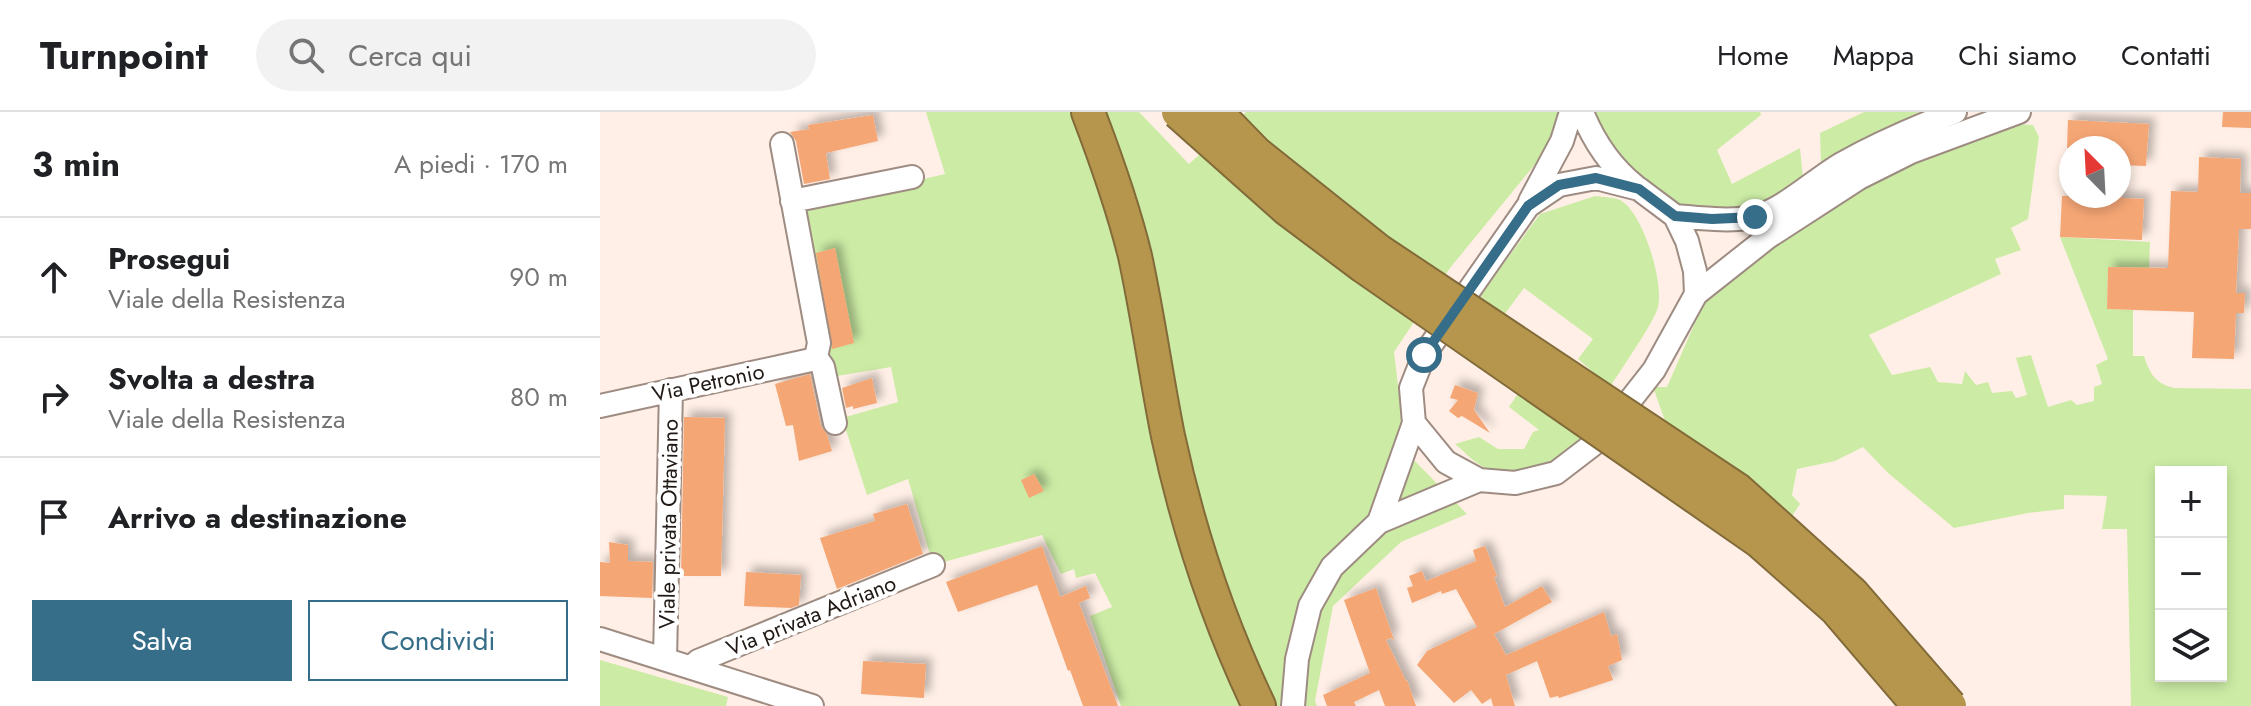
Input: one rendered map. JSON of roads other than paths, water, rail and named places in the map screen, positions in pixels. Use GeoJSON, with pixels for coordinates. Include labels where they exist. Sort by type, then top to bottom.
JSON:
{"type":"FeatureCollection","features":[{"type":"Feature","properties":{"kind":"highway"},"geometry":{"type":"LineString","coordinates":[[1088,112],[1114,182],[1134,253],[1168,436],[1207,580],[1259,706]]}},
{"type":"Feature","properties":{"kind":"highway"},"geometry":{"type":"LineString","coordinates":[[1178,112],[1287,209],[1363,266],[1759,541],[1836,609],[1919,706]]}},
{"type":"Feature","properties":{"kind":"highway"},"geometry":{"type":"LineString","coordinates":[[1216,112],[1256,153],[1379,251],[1738,490],[1852,593],[1950,706]]}},
{"type":"Feature","properties":{"kind":"street"},"geometry":{"type":"LineString","coordinates":[[1379,522],[1414,423],[1411,388],[1424,355],[1528,206],[1556,154],[1571,112]]}},
{"type":"Feature","properties":{"kind":"street"},"geometry":{"type":"LineString","coordinates":[[1582,112],[1592,138],[1623,176],[1675,216],[1687,241],[1695,271],[1696,294]]}},
{"type":"Feature","properties":{"kind":"street"},"geometry":{"type":"LineString","coordinates":[[1675,216],[1712,219],[1755,217],[1842,164],[1904,132],[1955,112]]}},
{"type":"Feature","properties":{"kind":"street"},"geometry":{"type":"LineString","coordinates":[[1414,423],[1446,462],[1479,480],[1515,483],[1556,473],[1599,440],[1654,370],[1696,294],[1768,237],[1859,178],[1911,152],[2019,112]]}},
{"type":"Feature","properties":{"kind":"street"},"geometry":{"type":"LineString","coordinates":[[782,144],[819,343],[816,357],[823,367],[835,423]]}},
{"type":"Feature","properties":{"kind":"street"},"geometry":{"type":"LineString","coordinates":[[792,201],[912,177]]}},
{"type":"Feature","properties":{"kind":"street"},"geometry":{"type":"LineString","coordinates":[[1528,206],[1559,185],[1596,178],[1639,189]]}},
{"type":"Feature","properties":{"kind":"street","name":"Via Petronio"},"geometry":{"type":"LineString","coordinates":[[600,406],[816,357]]}},
{"type":"Feature","properties":{"kind":"street","name":"Viale privata Ottaviano"},"geometry":{"type":"LineString","coordinates":[[665,659],[671,390]]}},
{"type":"Feature","properties":{"kind":"street"},"geometry":{"type":"LineString","coordinates":[[1293,706],[1297,659],[1310,606],[1332,567],[1379,522],[1479,480]]}},
{"type":"Feature","properties":{"kind":"street","name":"Via privata Adriano"},"geometry":{"type":"LineString","coordinates":[[691,667],[698,661],[933,565]]}},
{"type":"Feature","properties":{"kind":"street"},"geometry":{"type":"LineString","coordinates":[[600,639],[812,706]]}}]}
